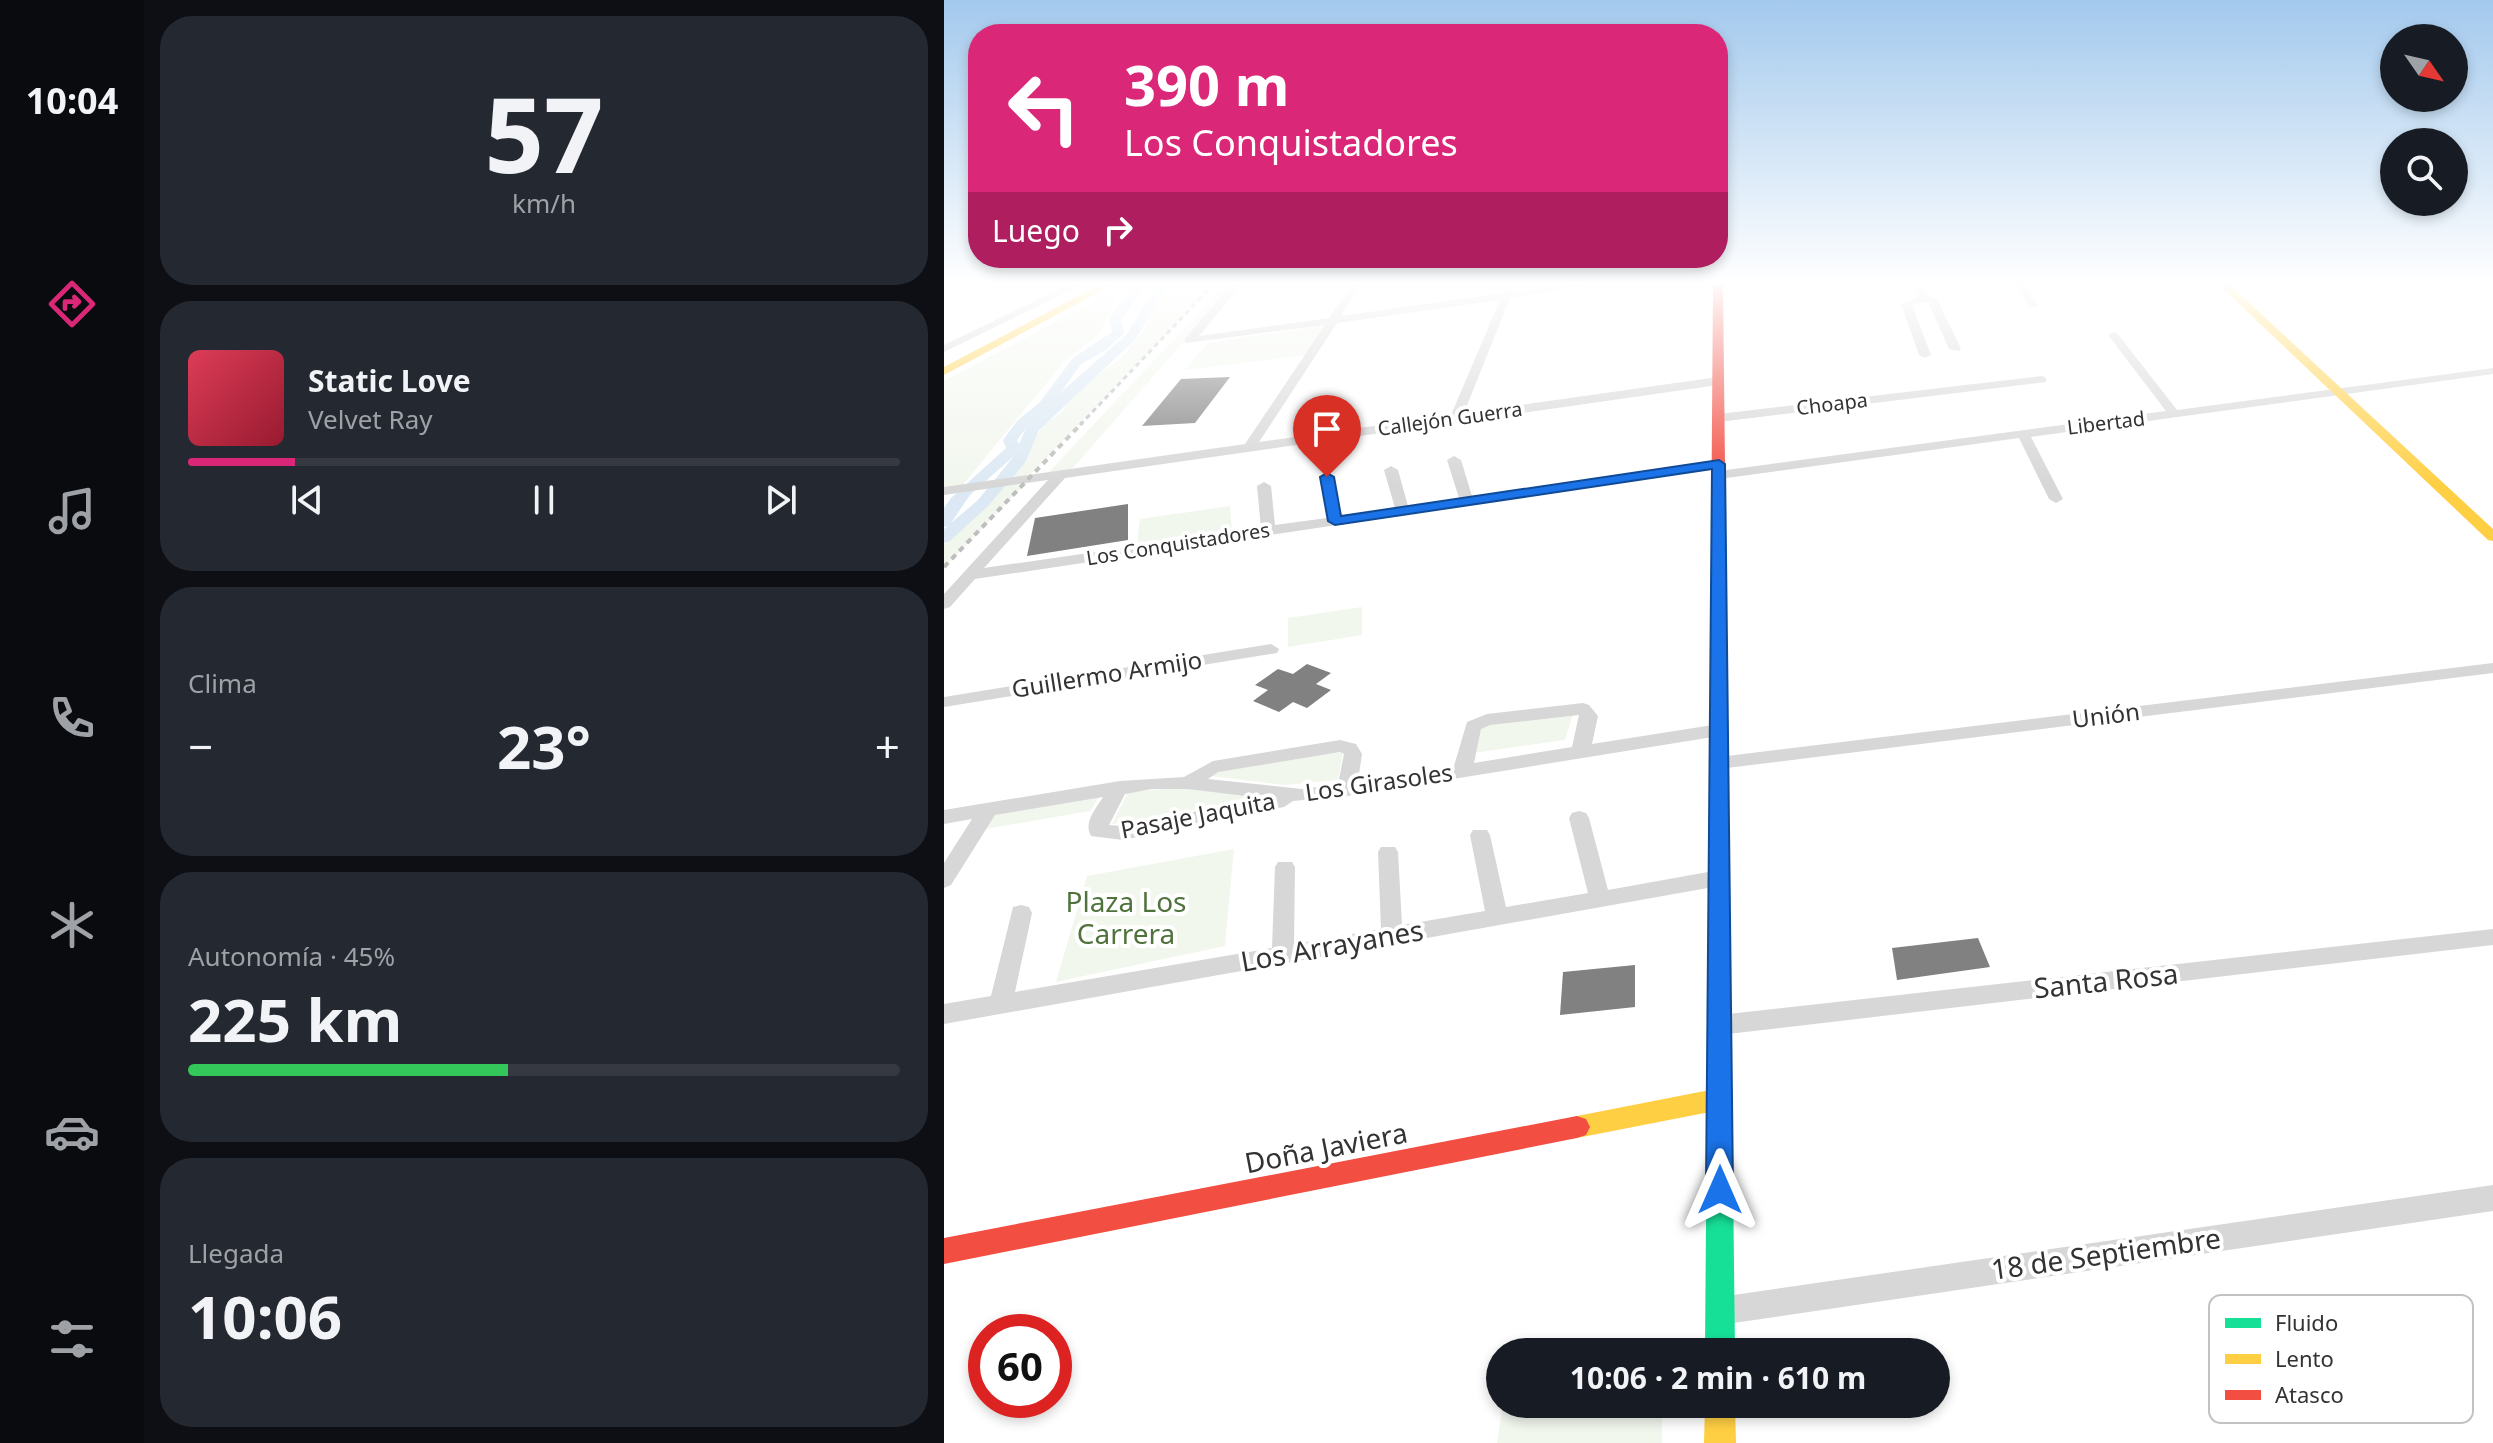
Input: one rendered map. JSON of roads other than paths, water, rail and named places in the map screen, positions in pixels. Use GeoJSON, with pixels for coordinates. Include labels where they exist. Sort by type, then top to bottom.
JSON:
{"type":"FeatureCollection","features":[{"type":"Feature","properties":{"kind":"main road"},"geometry":{"type":"LineString","coordinates":[[944,361],[963,351]]}},
{"type":"Feature","properties":{"kind":"main road"},"geometry":{"type":"LineString","coordinates":[[944,372],[983,351]]}},
{"type":"Feature","properties":{"kind":"main road"},"geometry":{"type":"LineString","coordinates":[[1718,351],[1720,1338]]}},
{"type":"Feature","properties":{"kind":"main road"},"geometry":{"type":"LineString","coordinates":[[2300,351],[2493,516]]}},
{"type":"Feature","properties":{"kind":"main road"},"geometry":{"type":"LineString","coordinates":[[2305,351],[2493,537]]}},
{"type":"Feature","properties":{"kind":"main road","name":"Doña Javiera"},"geometry":{"type":"LineString","coordinates":[[944,1251],[1720,1099]]}},
{"type":"Feature","properties":{"kind":"main road"},"geometry":{"type":"LineString","coordinates":[[1720,1418],[1720,1443]]}},
{"type":"Feature","properties":{"kind":"street"},"geometry":{"type":"LineString","coordinates":[[1249,448],[1311,351]]}},
{"type":"Feature","properties":{"kind":"street"},"geometry":{"type":"LineString","coordinates":[[1456,418],[1483,351]]}},
{"type":"Feature","properties":{"kind":"street"},"geometry":{"type":"LineString","coordinates":[[2126,351],[2174,414]]}},
{"type":"Feature","properties":{"kind":"street","name":"Libertad"},"geometry":{"type":"LineString","coordinates":[[1719,469],[2174,414],[2493,371]]}},
{"type":"Feature","properties":{"kind":"street","name":"Choapa"},"geometry":{"type":"LineString","coordinates":[[1719,418],[2042,380]]}},
{"type":"Feature","properties":{"kind":"street","name":"Callejón Guerra"},"geometry":{"type":"LineString","coordinates":[[951,490],[1718,381]]}},
{"type":"Feature","properties":{"kind":"street"},"geometry":{"type":"LineString","coordinates":[[2023,433],[2056,499]]}},
{"type":"Feature","properties":{"kind":"street"},"geometry":{"type":"LineString","coordinates":[[1454,460],[1467,502]]}},
{"type":"Feature","properties":{"kind":"street","name":"Los Conquistadores"},"geometry":{"type":"LineString","coordinates":[[970,575],[1268,530],[1719,469]]}},
{"type":"Feature","properties":{"kind":"street"},"geometry":{"type":"LineString","coordinates":[[1391,470],[1403,512]]}},
{"type":"Feature","properties":{"kind":"street"},"geometry":{"type":"LineString","coordinates":[[944,604],[1060,475]]}},
{"type":"Feature","properties":{"kind":"street"},"geometry":{"type":"LineString","coordinates":[[1327,477],[1335,521]]}},
{"type":"Feature","properties":{"kind":"street"},"geometry":{"type":"LineString","coordinates":[[1264,486],[1268,530]]}},
{"type":"Feature","properties":{"kind":"street","name":"Guillermo Armijo"},"geometry":{"type":"LineString","coordinates":[[944,702],[1271,649]]}},
{"type":"Feature","properties":{"kind":"street","name":"Unión"},"geometry":{"type":"LineString","coordinates":[[1719,763],[2493,668]]}},
{"type":"Feature","properties":{"kind":"street"},"geometry":{"type":"LineString","coordinates":[[1462,772],[1473,726],[1487,720],[1583,709],[1589,716],[1580,754]]}},
{"type":"Feature","properties":{"kind":"street","name":"Los Girasoles"},"geometry":{"type":"LineString","coordinates":[[944,817],[1120,787],[1188,783],[1302,796],[1719,730]]}},
{"type":"Feature","properties":{"kind":"street"},"geometry":{"type":"LineString","coordinates":[[1188,783],[1213,767],[1340,746],[1349,748],[1353,754],[1347,790]]}},
{"type":"Feature","properties":{"kind":"street","name":"Pasaje Jaquita"},"geometry":{"type":"LineString","coordinates":[[1120,787],[1099,820],[1098,831],[1123,833],[1302,796]]}},
{"type":"Feature","properties":{"kind":"street"},"geometry":{"type":"LineString","coordinates":[[944,880],[989,809]]}},
{"type":"Feature","properties":{"kind":"street"},"geometry":{"type":"LineString","coordinates":[[1579,818],[1600,899]]}},
{"type":"Feature","properties":{"kind":"street"},"geometry":{"type":"LineString","coordinates":[[1480,835],[1497,917]]}},
{"type":"Feature","properties":{"kind":"street"},"geometry":{"type":"LineString","coordinates":[[1388,852],[1392,936]]}},
{"type":"Feature","properties":{"kind":"street"},"geometry":{"type":"LineString","coordinates":[[1283,955],[1285,867]]}},
{"type":"Feature","properties":{"kind":"street","name":"Los Arrayanes"},"geometry":{"type":"LineString","coordinates":[[944,1014],[1719,878]]}},
{"type":"Feature","properties":{"kind":"street"},"geometry":{"type":"LineString","coordinates":[[1001,1004],[1021,913]]}},
{"type":"Feature","properties":{"kind":"street","name":"Santa Rosa"},"geometry":{"type":"LineString","coordinates":[[1719,1025],[2493,937]]}},
{"type":"Feature","properties":{"kind":"street","name":"18 de Septiembre"},"geometry":{"type":"LineString","coordinates":[[1720,1311],[2493,1198]]}},
{"type":"Feature","properties":{"kind":"waterway"},"geometry":{"type":"LineString","coordinates":[[944,522],[965,491],[1014,449],[1010,440],[1022,424],[1045,405],[1077,361],[1094,351]]}},
{"type":"Feature","properties":{"kind":"waterway"},"geometry":{"type":"LineString","coordinates":[[944,538],[983,503],[1020,460],[1033,428],[1058,408],[1062,398],[1117,351]]}},
{"type":"Feature","properties":{"kind":"railway"},"geometry":{"type":"LineString","coordinates":[[1080,425],[1150,351]]}},
{"type":"Feature","properties":{"kind":"railway"},"geometry":{"type":"LineString","coordinates":[[944,567],[1082,423]]}},
{"type":"Feature","properties":{"kind":"park label","name":"Plaza Los Carrera"},"geometry":{"type":"Point","coordinates":[1126,918]}}]}
